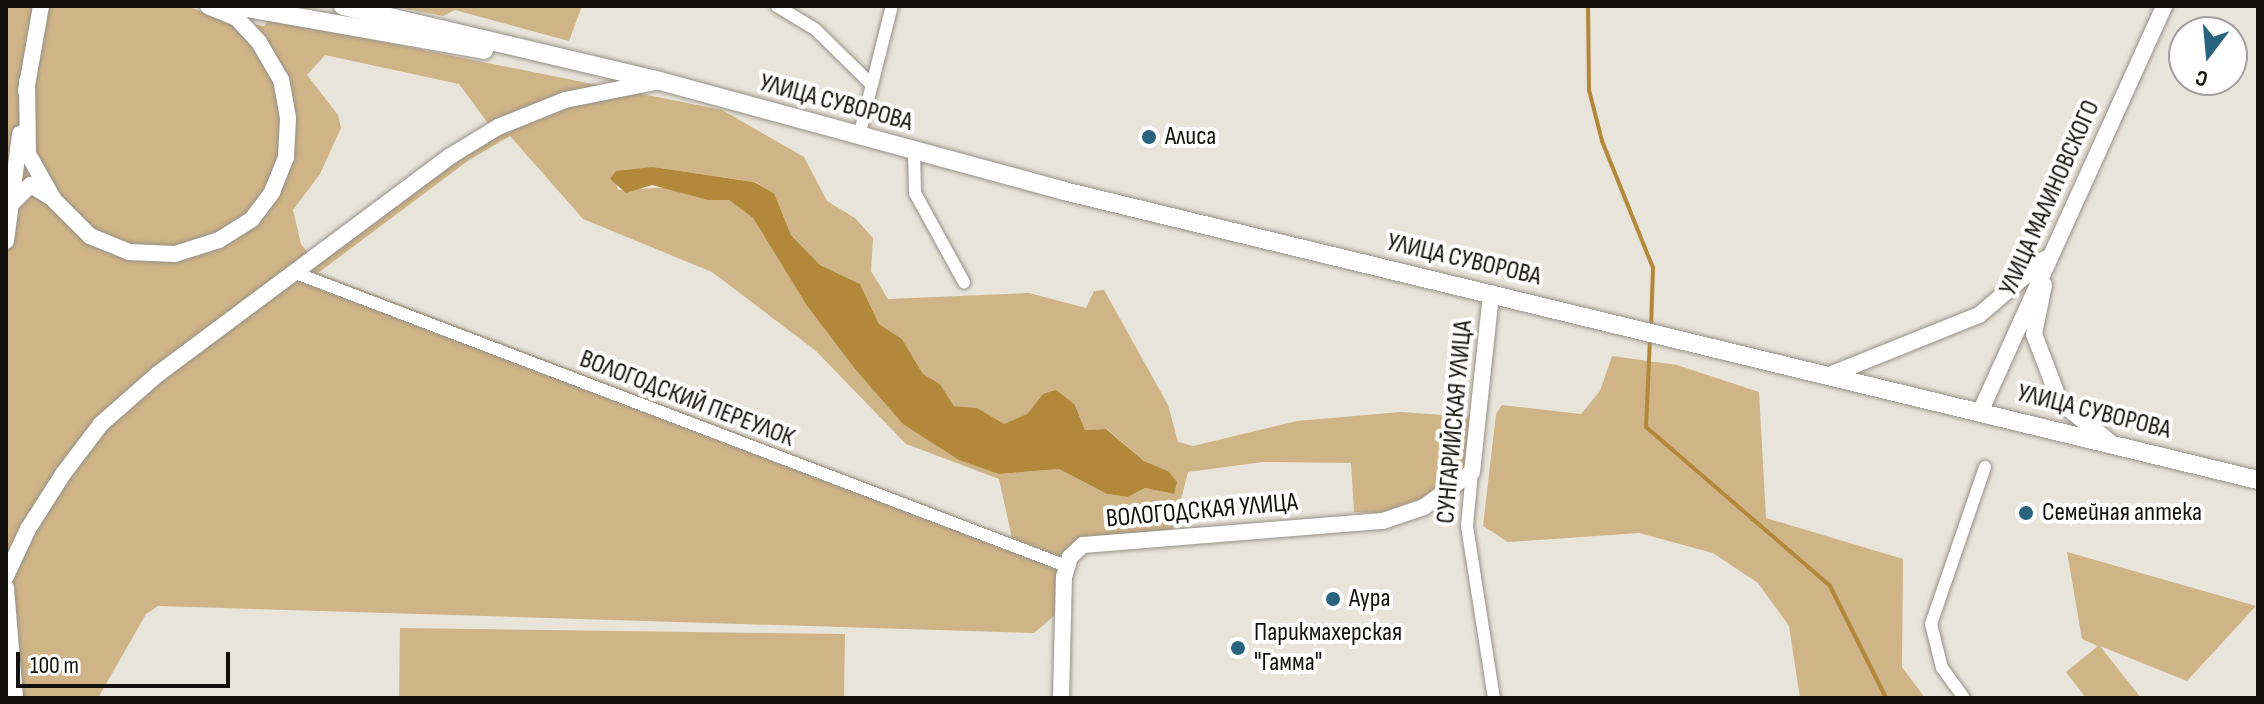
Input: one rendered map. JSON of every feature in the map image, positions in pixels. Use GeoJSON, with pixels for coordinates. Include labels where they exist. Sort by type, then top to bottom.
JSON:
{"type":"FeatureCollection","features":[{"type":"Feature","properties":{"kind":"main road","name":"УЛИЦА СУВОРОВА"},"geometry":{"type":"LineString","coordinates":[[235,6],[660,81]]}},
{"type":"Feature","properties":{"kind":"main road","name":"УЛИЦА СУВОРОВА"},"geometry":{"type":"LineString","coordinates":[[343,6],[660,81],[914,151],[2258,480]]}},
{"type":"Feature","properties":{"kind":"street"},"geometry":{"type":"LineString","coordinates":[[6,241],[27,81],[41,6]]}},
{"type":"Feature","properties":{"kind":"street"},"geometry":{"type":"LineString","coordinates":[[10,205],[31,185],[54,200],[90,236],[129,252],[175,254],[219,240],[252,219],[272,192],[286,157],[288,118],[281,80],[259,42],[237,18],[208,6]]}},
{"type":"Feature","properties":{"kind":"street"},"geometry":{"type":"LineString","coordinates":[[777,6],[815,29],[869,82]]}},
{"type":"Feature","properties":{"kind":"street"},"geometry":{"type":"LineString","coordinates":[[859,136],[869,82],[892,6]]}},
{"type":"Feature","properties":{"kind":"street","name":"УЛИЦА МАЛИНОВСКОГО"},"geometry":{"type":"LineString","coordinates":[[1981,410],[2164,6]]}},
{"type":"Feature","properties":{"kind":"street"},"geometry":{"type":"LineString","coordinates":[[27,81],[28,154],[54,200]]}},
{"type":"Feature","properties":{"kind":"street"},"geometry":{"type":"LineString","coordinates":[[6,576],[28,529],[101,424],[158,374],[456,151],[498,127],[565,100],[660,81]]}},
{"type":"Feature","properties":{"kind":"street"},"geometry":{"type":"LineString","coordinates":[[914,151],[915,193],[964,282]]}},
{"type":"Feature","properties":{"kind":"street"},"geometry":{"type":"LineString","coordinates":[[1832,374],[1979,315],[2050,256]]}},
{"type":"Feature","properties":{"kind":"street"},"geometry":{"type":"LineString","coordinates":[[2050,256],[2034,334],[2060,402],[2110,442]]}},
{"type":"Feature","properties":{"kind":"street","name":"ВОЛОГОДСКИЙ ПЕРЕУЛОК"},"geometry":{"type":"LineString","coordinates":[[293,272],[1066,566]]}},
{"type":"Feature","properties":{"kind":"street","name":"СУНГАРИЙСКАЯ УЛИЦА"},"geometry":{"type":"LineString","coordinates":[[1491,293],[1467,526],[1494,698]]}},
{"type":"Feature","properties":{"kind":"street"},"geometry":{"type":"LineString","coordinates":[[1964,698],[1942,668],[1931,624],[1985,467]]}},
{"type":"Feature","properties":{"kind":"street","name":"ВОЛОГОДСКАЯ УЛИЦА"},"geometry":{"type":"LineString","coordinates":[[1066,566],[1083,545],[1383,521],[1424,507],[1472,472]]}},
{"type":"Feature","properties":{"kind":"street"},"geometry":{"type":"LineString","coordinates":[[1061,698],[1066,566]]}},
{"type":"Feature","properties":{"kind":"street"},"geometry":{"type":"LineString","coordinates":[[6,588],[15,698]]}},
{"type":"Feature","properties":{"kind":"shaded area"},"geometry":{"type":"Polygon","coordinates":[[[6,6],[187,6],[220,19],[264,26],[269,19],[722,110],[804,157],[827,201],[855,218],[873,238],[871,271],[888,299],[1029,293],[1086,308],[1094,291],[1104,290],[1168,405],[1178,442],[1193,446],[1297,421],[1401,412],[1471,417],[1465,465],[1422,498],[1379,513],[1354,512],[1351,463],[1263,462],[1188,472],[1173,531],[1082,538],[1059,556],[1055,615],[1034,633],[158,606],[146,614],[98,698],[6,698],[6,6]],[[325,55],[307,75],[338,115],[341,128],[320,174],[293,210],[301,244],[312,258],[493,130],[459,84],[325,55]],[[510,136],[469,160],[318,273],[1012,538],[999,479],[906,444],[816,351],[712,272],[583,219],[510,136]],[[653,167],[616,183],[618,190],[674,187],[708,200],[729,200],[753,218],[807,306],[855,369],[999,474],[1059,469],[1107,494],[1128,497],[1145,488],[1174,494],[1168,471],[1144,461],[1107,429],[1085,430],[1075,405],[1043,394],[1027,414],[1004,425],[977,408],[954,406],[940,384],[923,374],[902,339],[879,324],[860,284],[820,265],[791,235],[774,193],[755,182],[653,167]]]}},
{"type":"Feature","properties":{"kind":"shaded area"},"geometry":{"type":"Polygon","coordinates":[[[393,6],[582,6],[569,41],[455,10],[443,16],[393,6]]]}},
{"type":"Feature","properties":{"kind":"shaded area"},"geometry":{"type":"Polygon","coordinates":[[[653,167],[754,182],[774,193],[791,235],[820,265],[860,284],[879,324],[902,339],[923,374],[940,384],[954,406],[977,408],[1004,424],[1027,414],[1043,394],[1056,390],[1075,405],[1085,430],[1106,429],[1144,461],[1168,471],[1177,482],[1174,494],[1145,488],[1128,497],[1107,494],[1059,469],[999,474],[959,460],[903,424],[855,369],[807,306],[753,218],[729,200],[708,200],[652,185],[626,193],[610,179],[616,171],[653,167]]]}},
{"type":"Feature","properties":{"kind":"shaded area"},"geometry":{"type":"Polygon","coordinates":[[[1612,356],[1677,365],[1759,392],[1766,518],[1903,559],[1902,667],[1925,698],[1800,698],[1789,626],[1758,583],[1713,553],[1639,533],[1508,542],[1483,526],[1496,414],[1502,405],[1581,414],[1600,391],[1612,356]]]}},
{"type":"Feature","properties":{"kind":"shaded area"},"geometry":{"type":"Polygon","coordinates":[[[2067,552],[2256,606],[2187,681],[2100,646],[2141,698],[2086,698],[2066,672],[2098,646],[2082,639],[2067,552]]]}},
{"type":"Feature","properties":{"kind":"shaded area"},"geometry":{"type":"Polygon","coordinates":[[[400,628],[845,634],[844,698],[399,698],[400,628]]]}},
{"type":"Feature","properties":{"kind":"waterway"},"geometry":{"type":"LineString","coordinates":[[1588,6],[1589,90],[1602,141],[1653,268],[1651,328]]}},
{"type":"Feature","properties":{"kind":"waterway"},"geometry":{"type":"LineString","coordinates":[[1650,337],[1646,427],[1830,586],[1886,698]]}},
{"type":"Feature","properties":{"kind":"place","name":"Алиса"},"geometry":{"type":"Point","coordinates":[1149,137]}},
{"type":"Feature","properties":{"kind":"place","name":"Семейная аптека"},"geometry":{"type":"Point","coordinates":[2026,513]}},
{"type":"Feature","properties":{"kind":"place","name":"Аура"},"geometry":{"type":"Point","coordinates":[1333,599]}},
{"type":"Feature","properties":{"kind":"place","name":"Парикмахерская \"Гамма\""},"geometry":{"type":"Point","coordinates":[1238,648]}}]}
